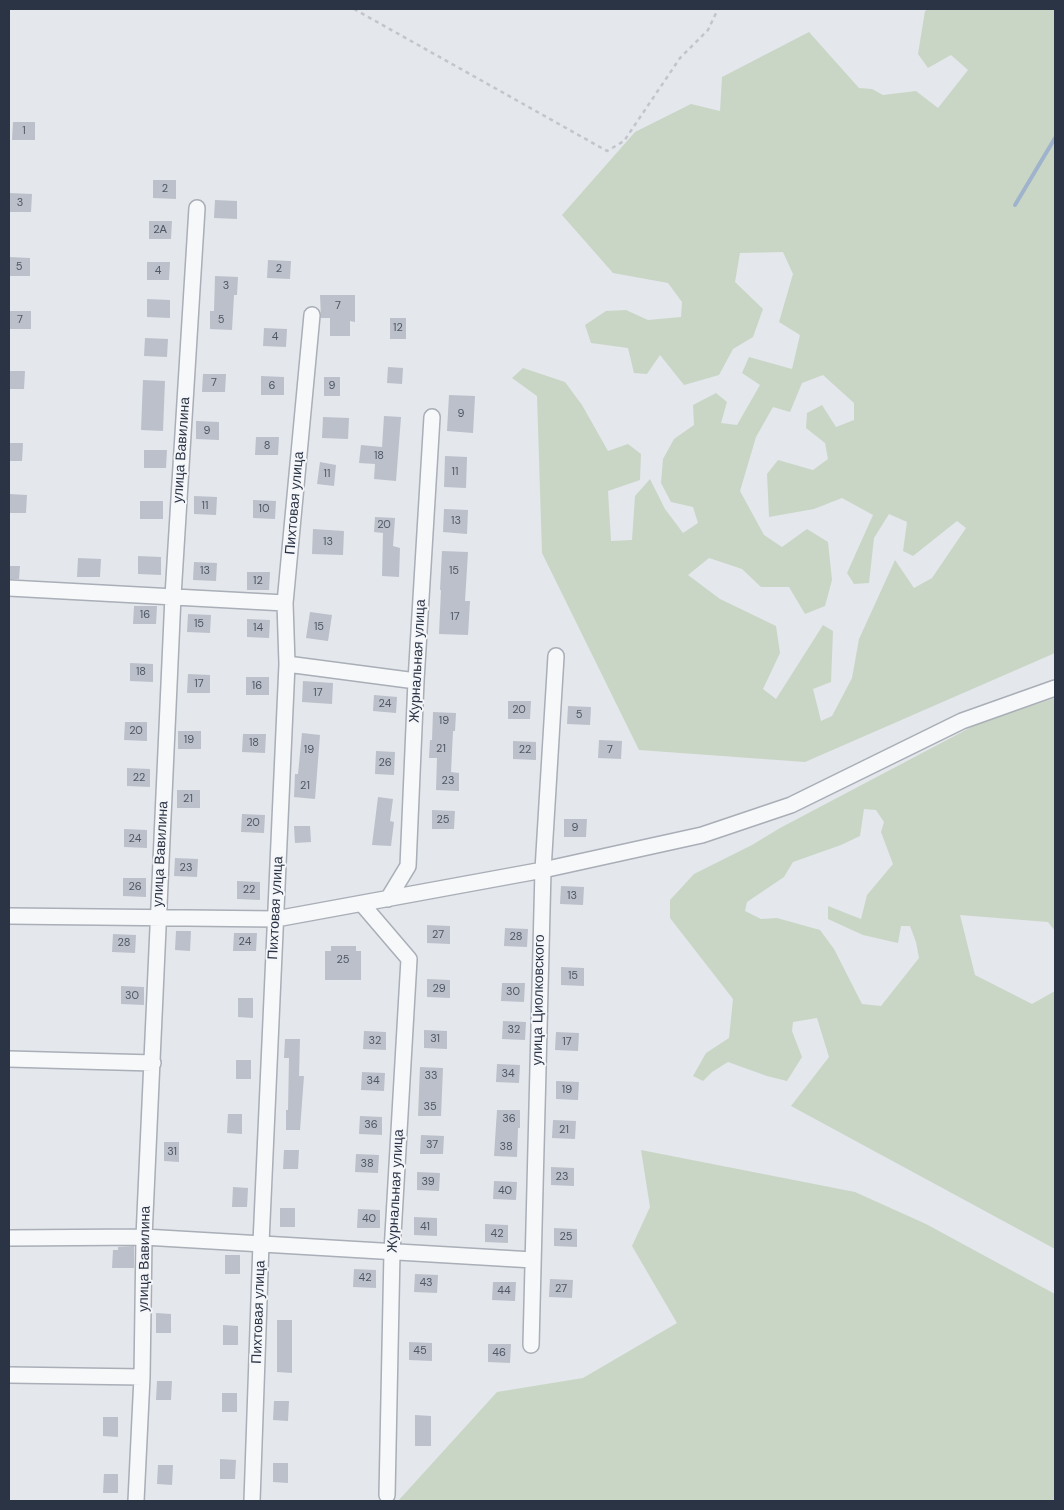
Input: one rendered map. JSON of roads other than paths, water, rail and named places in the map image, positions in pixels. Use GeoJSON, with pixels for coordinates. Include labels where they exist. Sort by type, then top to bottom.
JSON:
{"type":"FeatureCollection","features":[{"type":"Feature","properties":{"kind":"street","name":"улица Вавилина"},"geometry":{"type":"LineString","coordinates":[[136,1501],[142,1377],[144,1237],[173,596],[197,208]]}},
{"type":"Feature","properties":{"kind":"street","name":"Пихтовая улица"},"geometry":{"type":"LineString","coordinates":[[252,1501],[261,1243],[287,664],[285,603],[312,315]]}},
{"type":"Feature","properties":{"kind":"street","name":"Журнальная улица"},"geometry":{"type":"LineString","coordinates":[[388,899],[408,866],[416,681],[432,416]]}},
{"type":"Feature","properties":{"kind":"street"},"geometry":{"type":"LineString","coordinates":[[9,588],[285,603]]}},
{"type":"Feature","properties":{"kind":"street","name":"улица Циолковского"},"geometry":{"type":"LineString","coordinates":[[531,1345],[543,870],[556,656]]}},
{"type":"Feature","properties":{"kind":"street"},"geometry":{"type":"LineString","coordinates":[[287,664],[416,681]]}},
{"type":"Feature","properties":{"kind":"street"},"geometry":{"type":"LineString","coordinates":[[9,916],[276,919],[543,870],[702,835],[791,805],[962,721],[1055,688]]}},
{"type":"Feature","properties":{"kind":"street","name":"Журнальная улица"},"geometry":{"type":"LineString","coordinates":[[362,904],[409,959],[392,1252],[387,1495]]}},
{"type":"Feature","properties":{"kind":"street"},"geometry":{"type":"LineString","coordinates":[[9,1059],[153,1063]]}},
{"type":"Feature","properties":{"kind":"street"},"geometry":{"type":"LineString","coordinates":[[9,1238],[144,1237],[533,1260]]}},
{"type":"Feature","properties":{"kind":"street"},"geometry":{"type":"LineString","coordinates":[[9,1375],[142,1377]]}},
{"type":"Feature","properties":{"kind":"waterway"},"geometry":{"type":"LineString","coordinates":[[1015,205],[1055,138]]}}]}
